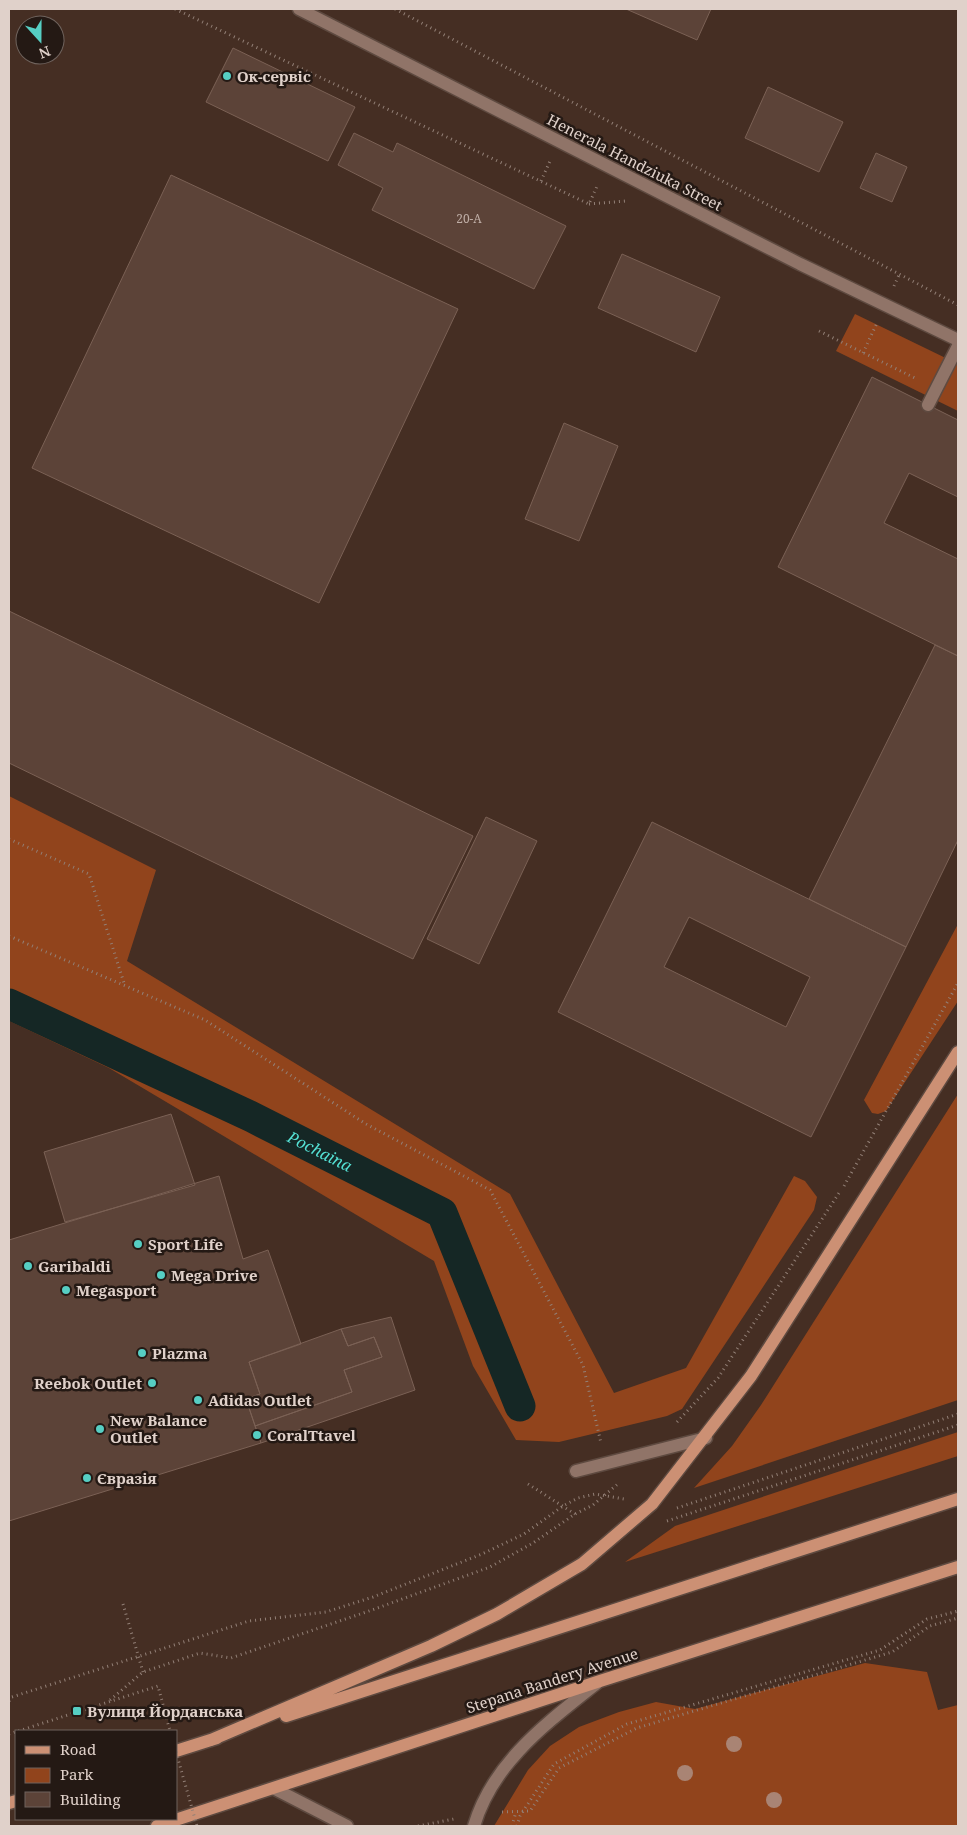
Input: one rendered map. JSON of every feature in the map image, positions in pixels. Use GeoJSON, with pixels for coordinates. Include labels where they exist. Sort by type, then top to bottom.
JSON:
{"type":"FeatureCollection","features":[{"type":"Feature","properties":{"kind":"main road"},"geometry":{"type":"LineString","coordinates":[[211,1740],[431,1646],[498,1614],[582,1564],[652,1504],[706,1438],[751,1376],[958,1052]]}},
{"type":"Feature","properties":{"kind":"main road"},"geometry":{"type":"LineString","coordinates":[[178,1750],[958,1499]]}},
{"type":"Feature","properties":{"kind":"main road","name":"Stepana Bandery Avenue"},"geometry":{"type":"LineString","coordinates":[[178,1819],[600,1681],[958,1567]]}},
{"type":"Feature","properties":{"kind":"main road","name":"Stepana Bandery Avenue"},"geometry":{"type":"LineString","coordinates":[[157,1826],[176,1820]]}},
{"type":"Feature","properties":{"kind":"street","name":"Henerala Handziuka Street"},"geometry":{"type":"LineString","coordinates":[[299,9],[800,264],[958,340]]}},
{"type":"Feature","properties":{"kind":"street"},"geometry":{"type":"LineString","coordinates":[[928,405],[958,346]]}},
{"type":"Feature","properties":{"kind":"street"},"geometry":{"type":"LineString","coordinates":[[576,1471],[706,1438]]}},
{"type":"Feature","properties":{"kind":"street"},"geometry":{"type":"LineString","coordinates":[[474,1826],[488,1791],[509,1760],[542,1727],[600,1681]]}},
{"type":"Feature","properties":{"kind":"street"},"geometry":{"type":"LineString","coordinates":[[275,1788],[347,1826]]}},
{"type":"Feature","properties":{"kind":"path"},"geometry":{"type":"LineString","coordinates":[[175,9],[589,204],[633,200]]}},
{"type":"Feature","properties":{"kind":"path"},"geometry":{"type":"LineString","coordinates":[[395,9],[958,305]]}},
{"type":"Feature","properties":{"kind":"path"},"geometry":{"type":"LineString","coordinates":[[589,204],[606,165]]}},
{"type":"Feature","properties":{"kind":"path"},"geometry":{"type":"LineString","coordinates":[[819,331],[936,389]]}},
{"type":"Feature","properties":{"kind":"path"},"geometry":{"type":"LineString","coordinates":[[9,839],[89,874],[125,986]]}},
{"type":"Feature","properties":{"kind":"path"},"geometry":{"type":"LineString","coordinates":[[9,936],[205,1020],[366,1124],[490,1190],[583,1365],[606,1463]]}},
{"type":"Feature","properties":{"kind":"path"},"geometry":{"type":"LineString","coordinates":[[674,1425],[718,1378],[845,1185],[958,983]]}},
{"type":"Feature","properties":{"kind":"path"},"geometry":{"type":"LineString","coordinates":[[9,1701],[12,1697],[249,1621],[326,1612],[373,1597],[482,1554],[524,1534],[562,1506],[578,1498],[595,1494],[676,1509],[958,1414]]}},
{"type":"Feature","properties":{"kind":"path"},"geometry":{"type":"LineString","coordinates":[[661,1523],[958,1425]]}},
{"type":"Feature","properties":{"kind":"path"},"geometry":{"type":"LineString","coordinates":[[110,1700],[143,1672],[200,1654],[231,1658],[490,1567],[533,1543],[575,1514],[606,1496],[649,1452]]}},
{"type":"Feature","properties":{"kind":"path"},"geometry":{"type":"LineString","coordinates":[[528,1484],[575,1514]]}},
{"type":"Feature","properties":{"kind":"path"},"geometry":{"type":"LineString","coordinates":[[123,1604],[143,1672]]}},
{"type":"Feature","properties":{"kind":"path"},"geometry":{"type":"LineString","coordinates":[[517,1826],[523,1811],[554,1764],[627,1724],[880,1650],[927,1620],[958,1611]]}},
{"type":"Feature","properties":{"kind":"path"},"geometry":{"type":"LineString","coordinates":[[418,1826],[478,1814],[530,1811],[559,1768],[637,1728],[892,1652],[930,1626],[958,1618]]}},
{"type":"Feature","properties":{"kind":"path"},"geometry":{"type":"LineString","coordinates":[[21,1730],[158,1686],[170,1730]]}},
{"type":"Feature","properties":{"kind":"path"},"geometry":{"type":"LineString","coordinates":[[178,1758],[197,1826]]}},
{"type":"Feature","properties":{"kind":"path"},"geometry":{"type":"LineString","coordinates":[[512,1826],[516,1812]]}},
{"type":"Feature","properties":{"kind":"green space"},"geometry":{"type":"Polygon","coordinates":[[[855,314],[958,364],[958,411],[836,351],[855,314]]]}},
{"type":"Feature","properties":{"kind":"green space"},"geometry":{"type":"Polygon","coordinates":[[[9,796],[156,870],[127,961],[510,1194],[614,1393],[686,1368],[794,1176],[805,1181],[817,1197],[814,1210],[682,1409],[667,1416],[559,1442],[516,1440],[473,1366],[434,1261],[109,1068],[9,1021],[9,796]]]}},
{"type":"Feature","properties":{"kind":"green space"},"geometry":{"type":"Polygon","coordinates":[[[958,924],[958,1001],[886,1111],[878,1114],[872,1113],[864,1100],[958,924]]]}},
{"type":"Feature","properties":{"kind":"green space"},"geometry":{"type":"Polygon","coordinates":[[[958,1094],[958,1400],[694,1488],[732,1446],[761,1405],[958,1094]]]}},
{"type":"Feature","properties":{"kind":"green space"},"geometry":{"type":"Polygon","coordinates":[[[958,1432],[958,1456],[625,1562],[675,1526],[958,1432]]]}},
{"type":"Feature","properties":{"kind":"green space"},"geometry":{"type":"Polygon","coordinates":[[[865,1663],[927,1672],[938,1710],[958,1705],[958,1826],[494,1826],[528,1770],[550,1746],[579,1727],[619,1712],[656,1702],[695,1709],[865,1663]]]}},
{"type":"Feature","properties":{"kind":"building"},"geometry":{"type":"Polygon","coordinates":[[[626,9],[711,9],[697,40],[626,9]]]}},
{"type":"Feature","properties":{"kind":"building"},"geometry":{"type":"Polygon","coordinates":[[[233,48],[355,107],[328,161],[206,102],[233,48]]]}},
{"type":"Feature","properties":{"kind":"building"},"geometry":{"type":"Polygon","coordinates":[[[768,87],[843,122],[819,172],[745,138],[768,87]]]}},
{"type":"Feature","properties":{"kind":"building"},"geometry":{"type":"Polygon","coordinates":[[[354,133],[393,152],[397,143],[566,226],[534,289],[372,210],[383,188],[338,165],[354,133]]]}},
{"type":"Feature","properties":{"kind":"building"},"geometry":{"type":"Polygon","coordinates":[[[876,153],[907,167],[892,202],[860,188],[876,153]]]}},
{"type":"Feature","properties":{"kind":"building"},"geometry":{"type":"Polygon","coordinates":[[[171,175],[458,309],[319,603],[32,468],[171,175]]]}},
{"type":"Feature","properties":{"kind":"building"},"geometry":{"type":"Polygon","coordinates":[[[622,254],[720,297],[696,352],[598,308],[622,254]]]}},
{"type":"Feature","properties":{"kind":"building"},"geometry":{"type":"Polygon","coordinates":[[[872,377],[958,420],[958,497],[909,473],[884,523],[958,559],[958,656],[778,567],[872,377]]]}},
{"type":"Feature","properties":{"kind":"building"},"geometry":{"type":"Polygon","coordinates":[[[564,423],[618,446],[579,541],[525,519],[564,423]]]}},
{"type":"Feature","properties":{"kind":"building"},"geometry":{"type":"Polygon","coordinates":[[[9,611],[473,836],[413,959],[9,763],[9,611]]]}},
{"type":"Feature","properties":{"kind":"building"},"geometry":{"type":"Polygon","coordinates":[[[935,645],[958,656],[958,840],[906,947],[809,899],[935,645]]]}},
{"type":"Feature","properties":{"kind":"building"},"geometry":{"type":"Polygon","coordinates":[[[486,817],[537,841],[479,964],[427,939],[486,817]]]}},
{"type":"Feature","properties":{"kind":"building"},"geometry":{"type":"Polygon","coordinates":[[[652,822],[906,947],[811,1137],[558,1012],[652,822]],[[689,917],[664,967],[786,1027],[810,977],[689,917]]]}},
{"type":"Feature","properties":{"kind":"building"},"geometry":{"type":"Polygon","coordinates":[[[171,1114],[195,1185],[65,1222],[44,1152],[171,1114]]]}},
{"type":"Feature","properties":{"kind":"building","name":"Plazma"},"geometry":{"type":"Polygon","coordinates":[[[219,1176],[243,1259],[268,1250],[301,1344],[249,1362],[260,1394],[246,1399],[261,1443],[9,1521],[9,1240],[219,1176]]]}},
{"type":"Feature","properties":{"kind":"building"},"geometry":{"type":"Polygon","coordinates":[[[391,1317],[415,1390],[261,1443],[255,1426],[352,1392],[344,1370],[382,1357],[374,1337],[348,1346],[341,1329],[391,1317]]]}},
{"type":"Feature","properties":{"kind":"building"},"geometry":{"type":"Polygon","coordinates":[[[341,1329],[348,1346],[374,1337],[382,1357],[344,1370],[352,1392],[255,1426],[246,1399],[260,1394],[249,1362],[341,1329]]]}},
{"type":"Feature","properties":{"kind":"waterway","name":"Pochaina"},"geometry":{"type":"LineString","coordinates":[[9,1004],[252,1117],[442,1213],[520,1406]]}},
{"type":"Feature","properties":{"kind":"place","name":"Ок-сервіс"},"geometry":{"type":"Point","coordinates":[227,76]}},
{"type":"Feature","properties":{"kind":"place","name":"Sport Life"},"geometry":{"type":"Point","coordinates":[138,1244]}},
{"type":"Feature","properties":{"kind":"place","name":"Garibaldi"},"geometry":{"type":"Point","coordinates":[28,1266]}},
{"type":"Feature","properties":{"kind":"place","name":"Mega Drive"},"geometry":{"type":"Point","coordinates":[161,1275]}},
{"type":"Feature","properties":{"kind":"place","name":"Megasport"},"geometry":{"type":"Point","coordinates":[66,1290]}},
{"type":"Feature","properties":{"kind":"place","name":"Plazma"},"geometry":{"type":"Point","coordinates":[142,1353]}},
{"type":"Feature","properties":{"kind":"place","name":"Reebok Outlet"},"geometry":{"type":"Point","coordinates":[152,1383]}},
{"type":"Feature","properties":{"kind":"place","name":"Adidas Outlet"},"geometry":{"type":"Point","coordinates":[198,1400]}},
{"type":"Feature","properties":{"kind":"place","name":"New Balance Outlet"},"geometry":{"type":"Point","coordinates":[100,1429]}},
{"type":"Feature","properties":{"kind":"place","name":"CoralTtavel"},"geometry":{"type":"Point","coordinates":[257,1435]}},
{"type":"Feature","properties":{"kind":"place","name":"Євразія"},"geometry":{"type":"Point","coordinates":[87,1478]}},
{"type":"Feature","properties":{"kind":"place","name":"Вулиця Йорданська"},"geometry":{"type":"Point","coordinates":[77,1711]}}]}
